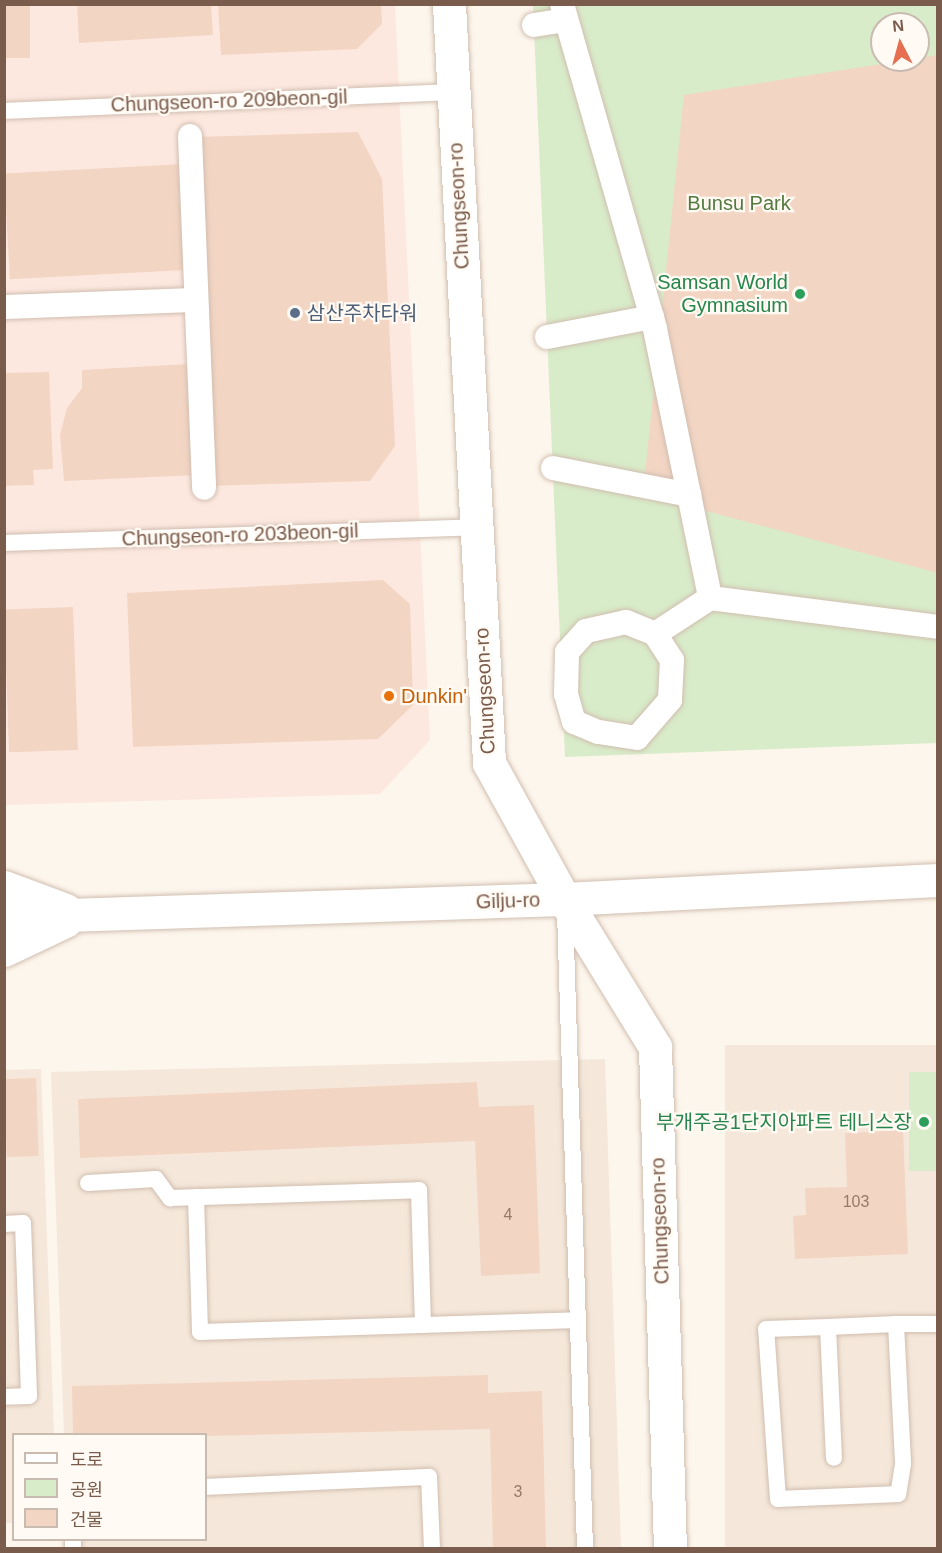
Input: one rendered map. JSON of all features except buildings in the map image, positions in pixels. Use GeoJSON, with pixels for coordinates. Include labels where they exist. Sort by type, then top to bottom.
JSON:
{"type":"FeatureCollection","features":[{"type":"Feature","properties":{"kind":"street","name":"Chungseon-ro"},"geometry":{"type":"LineString","coordinates":[[448,4],[489,763],[564,899],[655,1047],[670,1548]]}},
{"type":"Feature","properties":{"kind":"street"},"geometry":{"type":"LineString","coordinates":[[534,26],[564,12],[652,317],[710,598]]}},
{"type":"Feature","properties":{"kind":"street"},"geometry":{"type":"LineString","coordinates":[[190,136],[204,488]]}},
{"type":"Feature","properties":{"kind":"street"},"geometry":{"type":"LineString","coordinates":[[4,308],[195,300]]}},
{"type":"Feature","properties":{"kind":"street"},"geometry":{"type":"LineString","coordinates":[[547,337],[652,317]]}},
{"type":"Feature","properties":{"kind":"street"},"geometry":{"type":"LineString","coordinates":[[553,468],[689,495]]}},
{"type":"Feature","properties":{"kind":"street"},"geometry":{"type":"LineString","coordinates":[[655,634],[710,598],[938,627]]}},
{"type":"Feature","properties":{"kind":"street"},"geometry":{"type":"LineString","coordinates":[[626,622],[655,634],[672,660],[670,700],[637,738],[598,732],[574,722],[566,694],[567,652],[586,631],[626,622]]}},
{"type":"Feature","properties":{"kind":"street","name":"Gilju-ro"},"geometry":{"type":"LineString","coordinates":[[4,917],[564,899],[938,880]]}},
{"type":"Feature","properties":{"kind":"street","name":"Gilju-ro"},"geometry":{"type":"LineString","coordinates":[[4,887],[78,915]]}},
{"type":"Feature","properties":{"kind":"street","name":"Gilju-ro"},"geometry":{"type":"LineString","coordinates":[[4,950],[78,915]]}},
{"type":"Feature","properties":{"kind":"lane","name":"Chungseon-ro 209beon-gil"},"geometry":{"type":"LineString","coordinates":[[4,111],[453,92]]}},
{"type":"Feature","properties":{"kind":"lane","name":"Chungseon-ro 203beon-gil"},"geometry":{"type":"LineString","coordinates":[[4,543],[476,527]]}},
{"type":"Feature","properties":{"kind":"lane"},"geometry":{"type":"LineString","coordinates":[[564,899],[585,1548]]}},
{"type":"Feature","properties":{"kind":"lane"},"geometry":{"type":"LineString","coordinates":[[88,1183],[156,1179],[170,1198],[419,1190],[423,1326]]}},
{"type":"Feature","properties":{"kind":"lane"},"geometry":{"type":"LineString","coordinates":[[196,1197],[200,1332],[578,1320]]}},
{"type":"Feature","properties":{"kind":"lane"},"geometry":{"type":"LineString","coordinates":[[4,1224],[23,1223],[29,1396],[4,1397]]}},
{"type":"Feature","properties":{"kind":"lane"},"geometry":{"type":"LineString","coordinates":[[896,1324],[903,1464],[898,1494],[778,1499],[766,1329],[896,1324],[938,1324]]}},
{"type":"Feature","properties":{"kind":"lane"},"geometry":{"type":"LineString","coordinates":[[828,1327],[834,1458]]}},
{"type":"Feature","properties":{"kind":"lane"},"geometry":{"type":"LineString","coordinates":[[207,1486],[429,1477],[432,1548]]}},
{"type":"Feature","properties":{"kind":"shaded area"},"geometry":{"type":"Polygon","coordinates":[[[4,5],[395,5],[430,740],[380,794],[5,805],[4,5]]]}},
{"type":"Feature","properties":{"kind":"shaded area"},"geometry":{"type":"Polygon","coordinates":[[[725,1045],[937,1045],[937,1548],[725,1548],[725,1045]]]}},
{"type":"Feature","properties":{"kind":"shaded area"},"geometry":{"type":"Polygon","coordinates":[[[605,1059],[621,1548],[69,1548],[68,1541],[207,1541],[207,1433],[64,1433],[51,1072],[605,1059]]]}},
{"type":"Feature","properties":{"kind":"shaded area"},"geometry":{"type":"Polygon","coordinates":[[[41,1069],[54,1433],[12,1433],[12,1523],[5,1523],[5,1070],[41,1069]]]}},
{"type":"Feature","properties":{"kind":"green space","name":"Bunsu Park"},"geometry":{"type":"Polygon","coordinates":[[[533,5],[937,5],[937,743],[565,757],[533,5]]]}},
{"type":"Feature","properties":{"kind":"green space","name":"부개주공1단지아파트 테니스장"},"geometry":{"type":"Polygon","coordinates":[[[909,1072],[937,1072],[937,1171],[909,1171],[909,1072]]]}},
{"type":"Feature","properties":{"kind":"place","name":"Samsan World Gymnasium"},"geometry":{"type":"Point","coordinates":[800,294]}},
{"type":"Feature","properties":{"kind":"place","name":"삼산주차타워"},"geometry":{"type":"Point","coordinates":[295,313]}},
{"type":"Feature","properties":{"kind":"place","name":"Dunkin'"},"geometry":{"type":"Point","coordinates":[389,696]}},
{"type":"Feature","properties":{"kind":"place","name":"부개주공1단지아파트 테니스장"},"geometry":{"type":"Point","coordinates":[924,1122]}}]}
